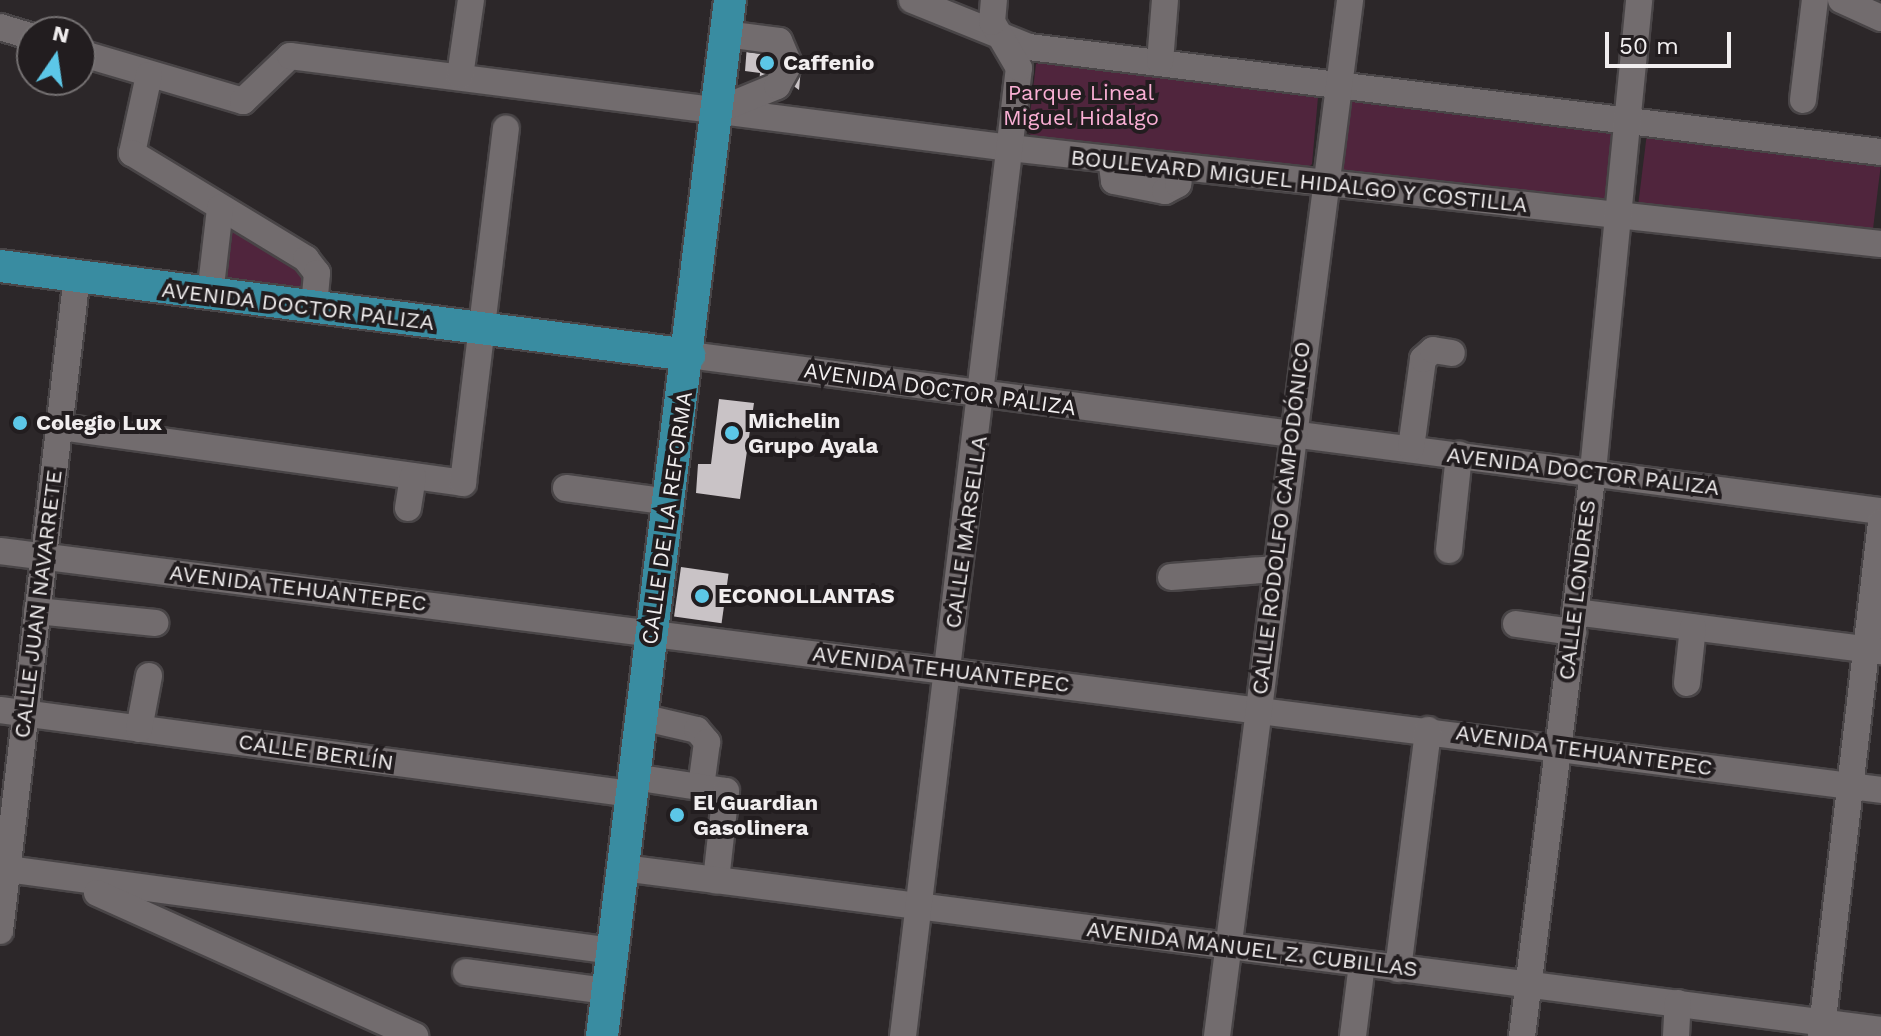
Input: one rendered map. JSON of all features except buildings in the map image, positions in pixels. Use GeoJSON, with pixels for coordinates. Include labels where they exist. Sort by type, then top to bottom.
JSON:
{"type":"FeatureCollection","features":[{"type":"Feature","properties":{"kind":"main road","name":"CALLE DE LA REFORMA"},"geometry":{"type":"LineString","coordinates":[[602,1036],[689,355],[730,0]]}},
{"type":"Feature","properties":{"kind":"main road","name":"AVENIDA DOCTOR PALIZA"},"geometry":{"type":"LineString","coordinates":[[0,266],[689,355]]}},
{"type":"Feature","properties":{"kind":"street"},"geometry":{"type":"LineString","coordinates":[[460,76],[471,0]]}},
{"type":"Feature","properties":{"kind":"street"},"geometry":{"type":"LineString","coordinates":[[912,0],[1029,47],[1881,152]]}},
{"type":"Feature","properties":{"kind":"street"},"geometry":{"type":"LineString","coordinates":[[994,0],[998,33]]}},
{"type":"Feature","properties":{"kind":"street"},"geometry":{"type":"LineString","coordinates":[[1160,62],[1165,0]]}},
{"type":"Feature","properties":{"kind":"street","name":"CALLE RODOLFO CAMPODÓNICO"},"geometry":{"type":"LineString","coordinates":[[1217,1036],[1290,434],[1350,0]]}},
{"type":"Feature","properties":{"kind":"street","name":"CALLE LONDRES"},"geometry":{"type":"LineString","coordinates":[[1522,1036],[1593,471],[1639,0]]}},
{"type":"Feature","properties":{"kind":"street"},"geometry":{"type":"LineString","coordinates":[[1803,100],[1815,0]]}},
{"type":"Feature","properties":{"kind":"street"},"geometry":{"type":"LineString","coordinates":[[1841,0],[1881,18]]}},
{"type":"Feature","properties":{"kind":"street","name":"CALLE MARSELLA"},"geometry":{"type":"LineString","coordinates":[[903,1036],[984,395],[1019,68],[998,33]]}},
{"type":"Feature","properties":{"kind":"street"},"geometry":{"type":"LineString","coordinates":[[717,110],[777,86],[789,64],[779,41],[726,34]]}},
{"type":"Feature","properties":{"kind":"street"},"geometry":{"type":"LineString","coordinates":[[96,58],[149,75],[132,153],[313,266],[314,308]]}},
{"type":"Feature","properties":{"kind":"street","name":"BOULEVARD MIGUEL HIDALGO Y COSTILLA"},"geometry":{"type":"LineString","coordinates":[[149,75],[243,101],[282,61],[460,76],[1010,148],[1881,244]]}},
{"type":"Feature","properties":{"kind":"street"},"geometry":{"type":"LineString","coordinates":[[60,427],[463,483],[506,129]]}},
{"type":"Feature","properties":{"kind":"street"},"geometry":{"type":"LineString","coordinates":[[210,295],[220,208]]}},
{"type":"Feature","properties":{"kind":"street","name":"CALLE JUAN NAVARRETE"},"geometry":{"type":"LineString","coordinates":[[0,931],[12,712],[37,611],[77,276]]}},
{"type":"Feature","properties":{"kind":"street"},"geometry":{"type":"LineString","coordinates":[[1411,448],[1423,359],[1433,350],[1452,353]]}},
{"type":"Feature","properties":{"kind":"street","name":"AVENIDA DOCTOR PALIZA"},"geometry":{"type":"LineString","coordinates":[[689,355],[1881,511]]}},
{"type":"Feature","properties":{"kind":"street"},"geometry":{"type":"LineString","coordinates":[[1449,550],[1459,455]]}},
{"type":"Feature","properties":{"kind":"street"},"geometry":{"type":"LineString","coordinates":[[408,508],[413,476]]}},
{"type":"Feature","properties":{"kind":"street"},"geometry":{"type":"LineString","coordinates":[[566,488],[669,502]]}},
{"type":"Feature","properties":{"kind":"street"},"geometry":{"type":"LineString","coordinates":[[1822,1028],[1851,786],[1875,651],[1881,522]]}},
{"type":"Feature","properties":{"kind":"street","name":"AVENIDA TEHUANTEPEC"},"geometry":{"type":"LineString","coordinates":[[0,551],[652,631],[1881,790]]}},
{"type":"Feature","properties":{"kind":"street"},"geometry":{"type":"LineString","coordinates":[[1171,577],[1274,569]]}},
{"type":"Feature","properties":{"kind":"street"},"geometry":{"type":"LineString","coordinates":[[37,611],[155,623]]}},
{"type":"Feature","properties":{"kind":"street"},"geometry":{"type":"LineString","coordinates":[[1516,624],[1574,622],[1693,627],[1875,651]]}},
{"type":"Feature","properties":{"kind":"street"},"geometry":{"type":"LineString","coordinates":[[1687,683],[1693,627]]}},
{"type":"Feature","properties":{"kind":"street"},"geometry":{"type":"LineString","coordinates":[[139,729],[149,676]]}},
{"type":"Feature","properties":{"kind":"street","name":"CALLE BERLÍN"},"geometry":{"type":"LineString","coordinates":[[12,712],[633,786],[701,787]]}},
{"type":"Feature","properties":{"kind":"street"},"geometry":{"type":"LineString","coordinates":[[641,717],[697,730],[707,742],[701,787],[726,791],[716,880]]}},
{"type":"Feature","properties":{"kind":"street"},"geometry":{"type":"LineString","coordinates":[[1398,969],[1428,730]]}},
{"type":"Feature","properties":{"kind":"street"},"geometry":{"type":"LineString","coordinates":[[4,868],[71,881],[613,951]]}},
{"type":"Feature","properties":{"kind":"street","name":"AVENIDA MANUEL Z. CUBILLAS"},"geometry":{"type":"LineString","coordinates":[[623,868],[1678,1003],[1752,1024],[1878,1028]]}},
{"type":"Feature","properties":{"kind":"street"},"geometry":{"type":"LineString","coordinates":[[71,881],[415,1036]]}},
{"type":"Feature","properties":{"kind":"street"},"geometry":{"type":"LineString","coordinates":[[1353,1036],[1362,964]]}},
{"type":"Feature","properties":{"kind":"street"},"geometry":{"type":"LineString","coordinates":[[466,972],[607,991]]}},
{"type":"Feature","properties":{"kind":"street"},"geometry":{"type":"LineString","coordinates":[[1676,1036],[1678,1003]]}},
{"type":"Feature","properties":{"kind":"green space","name":"Parque Lineal Miguel Hidalgo"},"geometry":{"type":"Polygon","coordinates":[[[1044,59],[1311,91],[1318,97],[1312,164],[1305,171],[1036,141],[1028,132],[1036,64],[1044,59]]]}},
{"type":"Feature","properties":{"kind":"green space"},"geometry":{"type":"Polygon","coordinates":[[[1353,97],[1613,132],[1605,200],[1348,176],[1341,169],[1353,97]]]}},
{"type":"Feature","properties":{"kind":"green space"},"geometry":{"type":"Polygon","coordinates":[[[1647,133],[1881,162],[1872,235],[1638,206],[1647,133]]]}},
{"type":"Feature","properties":{"kind":"green space"},"geometry":{"type":"Polygon","coordinates":[[[230,226],[304,264],[310,295],[218,281],[230,226]]]}},
{"type":"Feature","properties":{"kind":"place","name":"Caffenio"},"geometry":{"type":"Point","coordinates":[767,63]}},
{"type":"Feature","properties":{"kind":"place","name":"Colegio Lux"},"geometry":{"type":"Point","coordinates":[20,423]}},
{"type":"Feature","properties":{"kind":"place","name":"Michelin Grupo Ayala"},"geometry":{"type":"Point","coordinates":[732,433]}},
{"type":"Feature","properties":{"kind":"place","name":"ECONOLLANTAS"},"geometry":{"type":"Point","coordinates":[702,596]}},
{"type":"Feature","properties":{"kind":"place","name":"El Guardian Gasolinera"},"geometry":{"type":"Point","coordinates":[677,815]}}]}
